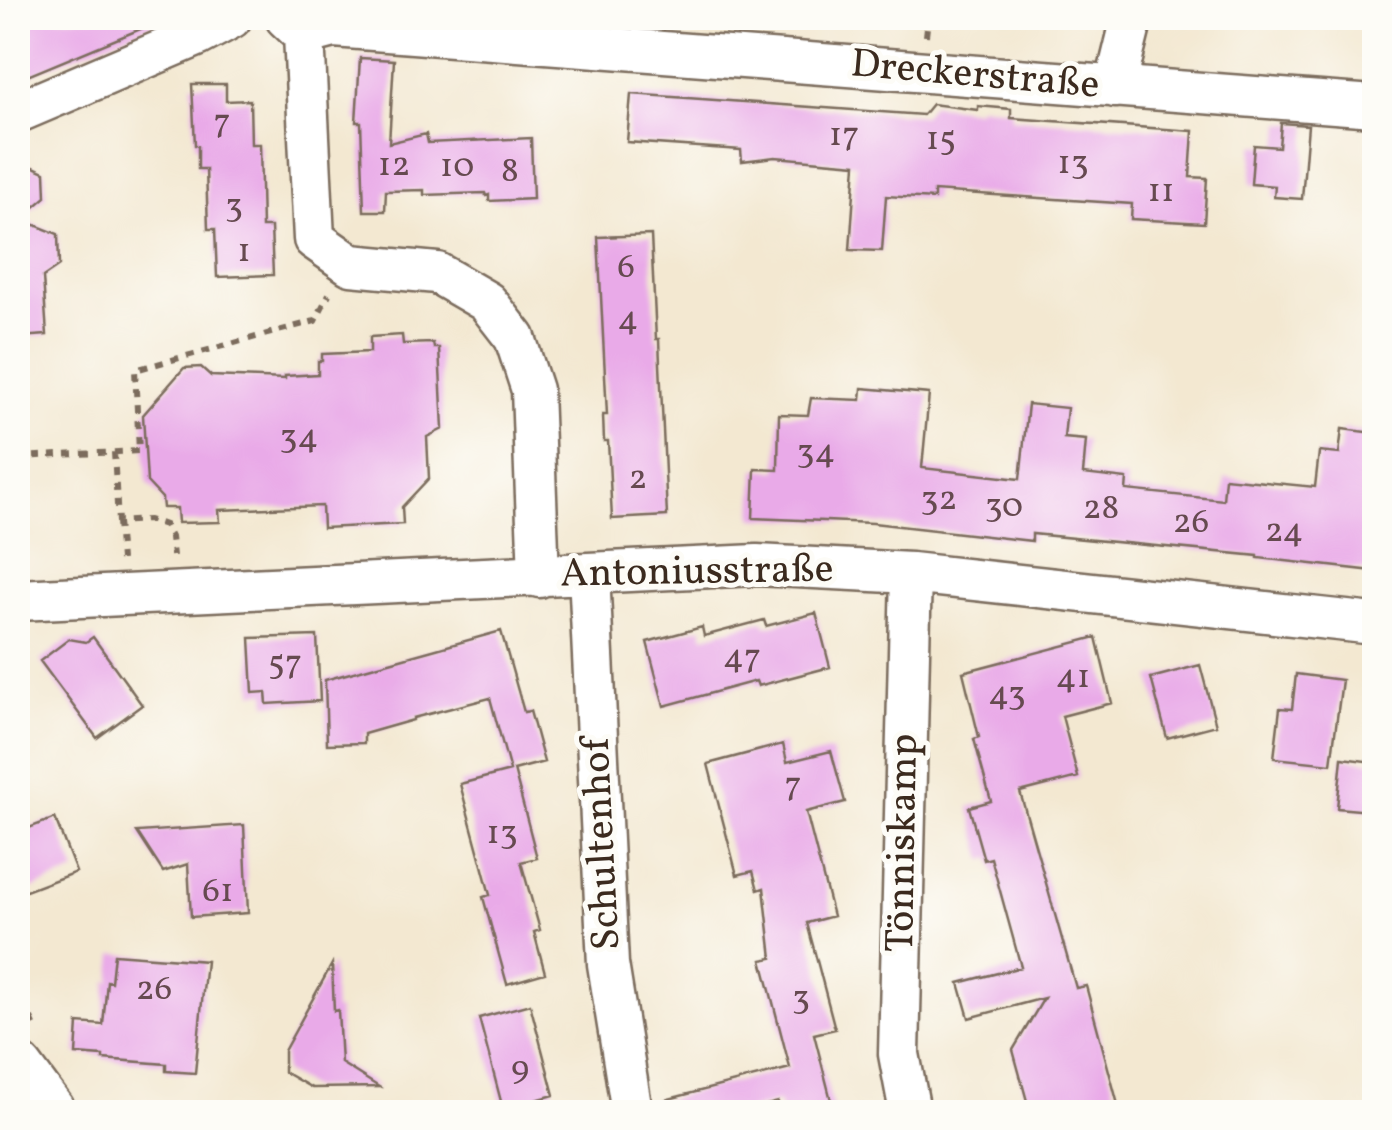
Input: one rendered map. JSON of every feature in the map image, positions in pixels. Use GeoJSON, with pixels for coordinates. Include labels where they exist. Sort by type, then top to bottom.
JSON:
{"type":"FeatureCollection","features":[{"type":"Feature","properties":{"kind":"main road"},"geometry":{"type":"LineString","coordinates":[[18,1069],[50,1112]]}},
{"type":"Feature","properties":{"kind":"street"},"geometry":{"type":"LineString","coordinates":[[18,112],[231,18]]}},
{"type":"Feature","properties":{"kind":"street"},"geometry":{"type":"LineString","coordinates":[[1114,87],[1132,18]]}},
{"type":"Feature","properties":{"kind":"street"},"geometry":{"type":"LineString","coordinates":[[295,26],[314,239],[351,265],[438,273],[487,302],[515,338],[532,390],[539,577]]}},
{"type":"Feature","properties":{"kind":"street","name":"Dreckerstraße"},"geometry":{"type":"LineString","coordinates":[[295,26],[1374,106]]}},
{"type":"Feature","properties":{"kind":"street","name":"Antoniusstraße"},"geometry":{"type":"LineString","coordinates":[[18,600],[758,565],[911,572],[1374,624]]}},
{"type":"Feature","properties":{"kind":"street","name":"Tönniskamp"},"geometry":{"type":"LineString","coordinates":[[910,1112],[899,1054],[911,572]]}},
{"type":"Feature","properties":{"kind":"street","name":"Schultenhof"},"geometry":{"type":"LineString","coordinates":[[588,573],[608,964],[632,1112]]}},
{"type":"Feature","properties":{"kind":"path"},"geometry":{"type":"LineString","coordinates":[[18,457],[139,451],[136,370],[314,321]]}},
{"type":"Feature","properties":{"kind":"path"},"geometry":{"type":"LineString","coordinates":[[114,452],[120,554]]}},
{"type":"Feature","properties":{"kind":"path"},"geometry":{"type":"LineString","coordinates":[[118,522],[149,520],[164,526],[171,537],[176,594]]}},
{"type":"Feature","properties":{"kind":"building"},"geometry":{"type":"Polygon","coordinates":[[[18,18],[167,18],[18,80],[18,18]]]}},
{"type":"Feature","properties":{"kind":"building"},"geometry":{"type":"Polygon","coordinates":[[[360,58],[394,60],[389,143],[426,134],[428,143],[531,138],[533,199],[489,201],[485,193],[424,195],[424,190],[386,191],[385,211],[364,211],[361,122],[356,122],[360,58]]]}},
{"type":"Feature","properties":{"kind":"building"},"geometry":{"type":"Polygon","coordinates":[[[192,84],[226,84],[226,101],[250,100],[251,144],[260,144],[262,227],[271,227],[273,275],[217,277],[215,229],[208,229],[206,169],[198,169],[192,84]]]}},
{"type":"Feature","properties":{"kind":"building"},"geometry":{"type":"Polygon","coordinates":[[[631,94],[923,115],[932,104],[978,110],[978,106],[1011,109],[1011,118],[1193,131],[1190,177],[1207,178],[1204,223],[1131,219],[1132,204],[934,191],[934,199],[886,196],[882,251],[850,250],[856,164],[775,157],[742,161],[741,150],[627,142],[631,94]]]}},
{"type":"Feature","properties":{"kind":"building"},"geometry":{"type":"Polygon","coordinates":[[[1281,123],[1308,125],[1302,199],[1274,197],[1275,186],[1251,184],[1254,145],[1279,147],[1281,123]]]}},
{"type":"Feature","properties":{"kind":"building"},"geometry":{"type":"Polygon","coordinates":[[[18,160],[45,172],[46,197],[20,219],[58,234],[59,266],[43,277],[47,335],[18,337],[18,160]]]}},
{"type":"Feature","properties":{"kind":"building"},"geometry":{"type":"Polygon","coordinates":[[[651,235],[667,516],[612,519],[608,441],[604,441],[603,415],[607,415],[598,237],[651,235]]]}},
{"type":"Feature","properties":{"kind":"building"},"geometry":{"type":"Polygon","coordinates":[[[402,335],[403,344],[433,343],[434,348],[439,348],[443,429],[427,437],[429,478],[402,507],[403,524],[323,528],[322,506],[219,510],[220,522],[178,523],[177,508],[163,508],[162,498],[147,482],[143,415],[184,368],[201,367],[211,376],[285,379],[318,374],[322,354],[370,352],[370,337],[402,335]]]}},
{"type":"Feature","properties":{"kind":"building"},"geometry":{"type":"Polygon","coordinates":[[[862,388],[929,394],[922,468],[1020,479],[1028,404],[1067,408],[1064,438],[1086,440],[1083,474],[1127,479],[1126,490],[1223,500],[1225,478],[1315,487],[1319,452],[1339,454],[1342,429],[1374,433],[1367,515],[1374,515],[1374,571],[1032,534],[1032,541],[873,523],[753,518],[755,469],[778,470],[779,414],[808,415],[811,398],[861,400],[862,388]]]}},
{"type":"Feature","properties":{"kind":"building"},"geometry":{"type":"Polygon","coordinates":[[[816,613],[830,667],[758,686],[756,681],[664,706],[647,642],[702,627],[704,636],[764,620],[766,626],[816,613]]]}},
{"type":"Feature","properties":{"kind":"building"},"geometry":{"type":"Polygon","coordinates":[[[501,631],[524,712],[530,711],[544,762],[514,770],[537,858],[521,862],[540,930],[534,932],[545,973],[507,984],[483,897],[490,895],[460,784],[510,771],[490,698],[364,734],[364,743],[327,744],[325,680],[501,631]]]}},
{"type":"Feature","properties":{"kind":"building"},"geometry":{"type":"Polygon","coordinates":[[[317,636],[320,701],[267,704],[266,692],[253,693],[250,638],[317,636]]]}},
{"type":"Feature","properties":{"kind":"building"},"geometry":{"type":"Polygon","coordinates":[[[93,637],[142,705],[97,738],[40,661],[69,639],[86,642],[93,637]]]}},
{"type":"Feature","properties":{"kind":"building"},"geometry":{"type":"Polygon","coordinates":[[[1096,637],[1112,703],[1062,716],[1078,777],[1020,792],[1076,988],[1086,986],[1120,1112],[1030,1112],[1013,1050],[1044,998],[969,1018],[959,983],[1021,967],[991,858],[984,860],[969,807],[991,801],[974,739],[979,737],[963,672],[1096,637]]]}},
{"type":"Feature","properties":{"kind":"building"},"geometry":{"type":"Polygon","coordinates":[[[1200,665],[1216,725],[1167,738],[1151,678],[1200,665]]]}},
{"type":"Feature","properties":{"kind":"building"},"geometry":{"type":"Polygon","coordinates":[[[1296,674],[1342,680],[1331,764],[1274,758],[1280,708],[1292,709],[1296,674]]]}},
{"type":"Feature","properties":{"kind":"building"},"geometry":{"type":"Polygon","coordinates":[[[783,744],[787,762],[831,751],[845,802],[806,812],[833,916],[807,923],[835,1029],[814,1034],[834,1112],[781,1112],[778,1102],[741,1112],[658,1112],[657,1102],[790,1068],[762,960],[772,958],[764,888],[758,890],[753,871],[737,875],[708,764],[783,744]]]}},
{"type":"Feature","properties":{"kind":"building"},"geometry":{"type":"Polygon","coordinates":[[[1342,758],[1374,762],[1370,811],[1337,808],[1342,758]]]}},
{"type":"Feature","properties":{"kind":"building"},"geometry":{"type":"Polygon","coordinates":[[[55,818],[76,872],[18,894],[18,832],[55,818]]]}},
{"type":"Feature","properties":{"kind":"building"},"geometry":{"type":"Polygon","coordinates":[[[244,825],[248,913],[191,917],[188,864],[163,872],[137,832],[244,825]]]}},
{"type":"Feature","properties":{"kind":"building"},"geometry":{"type":"Polygon","coordinates":[[[114,954],[206,961],[195,1073],[166,1071],[166,1064],[76,1054],[78,1023],[103,1025],[114,954]]]}},
{"type":"Feature","properties":{"kind":"building"},"geometry":{"type":"Polygon","coordinates":[[[332,964],[341,1063],[379,1087],[312,1088],[284,1072],[284,1051],[332,964]]]}},
{"type":"Feature","properties":{"kind":"building"},"geometry":{"type":"Polygon","coordinates":[[[530,1004],[554,1095],[503,1109],[479,1018],[530,1004]]]}}]}
